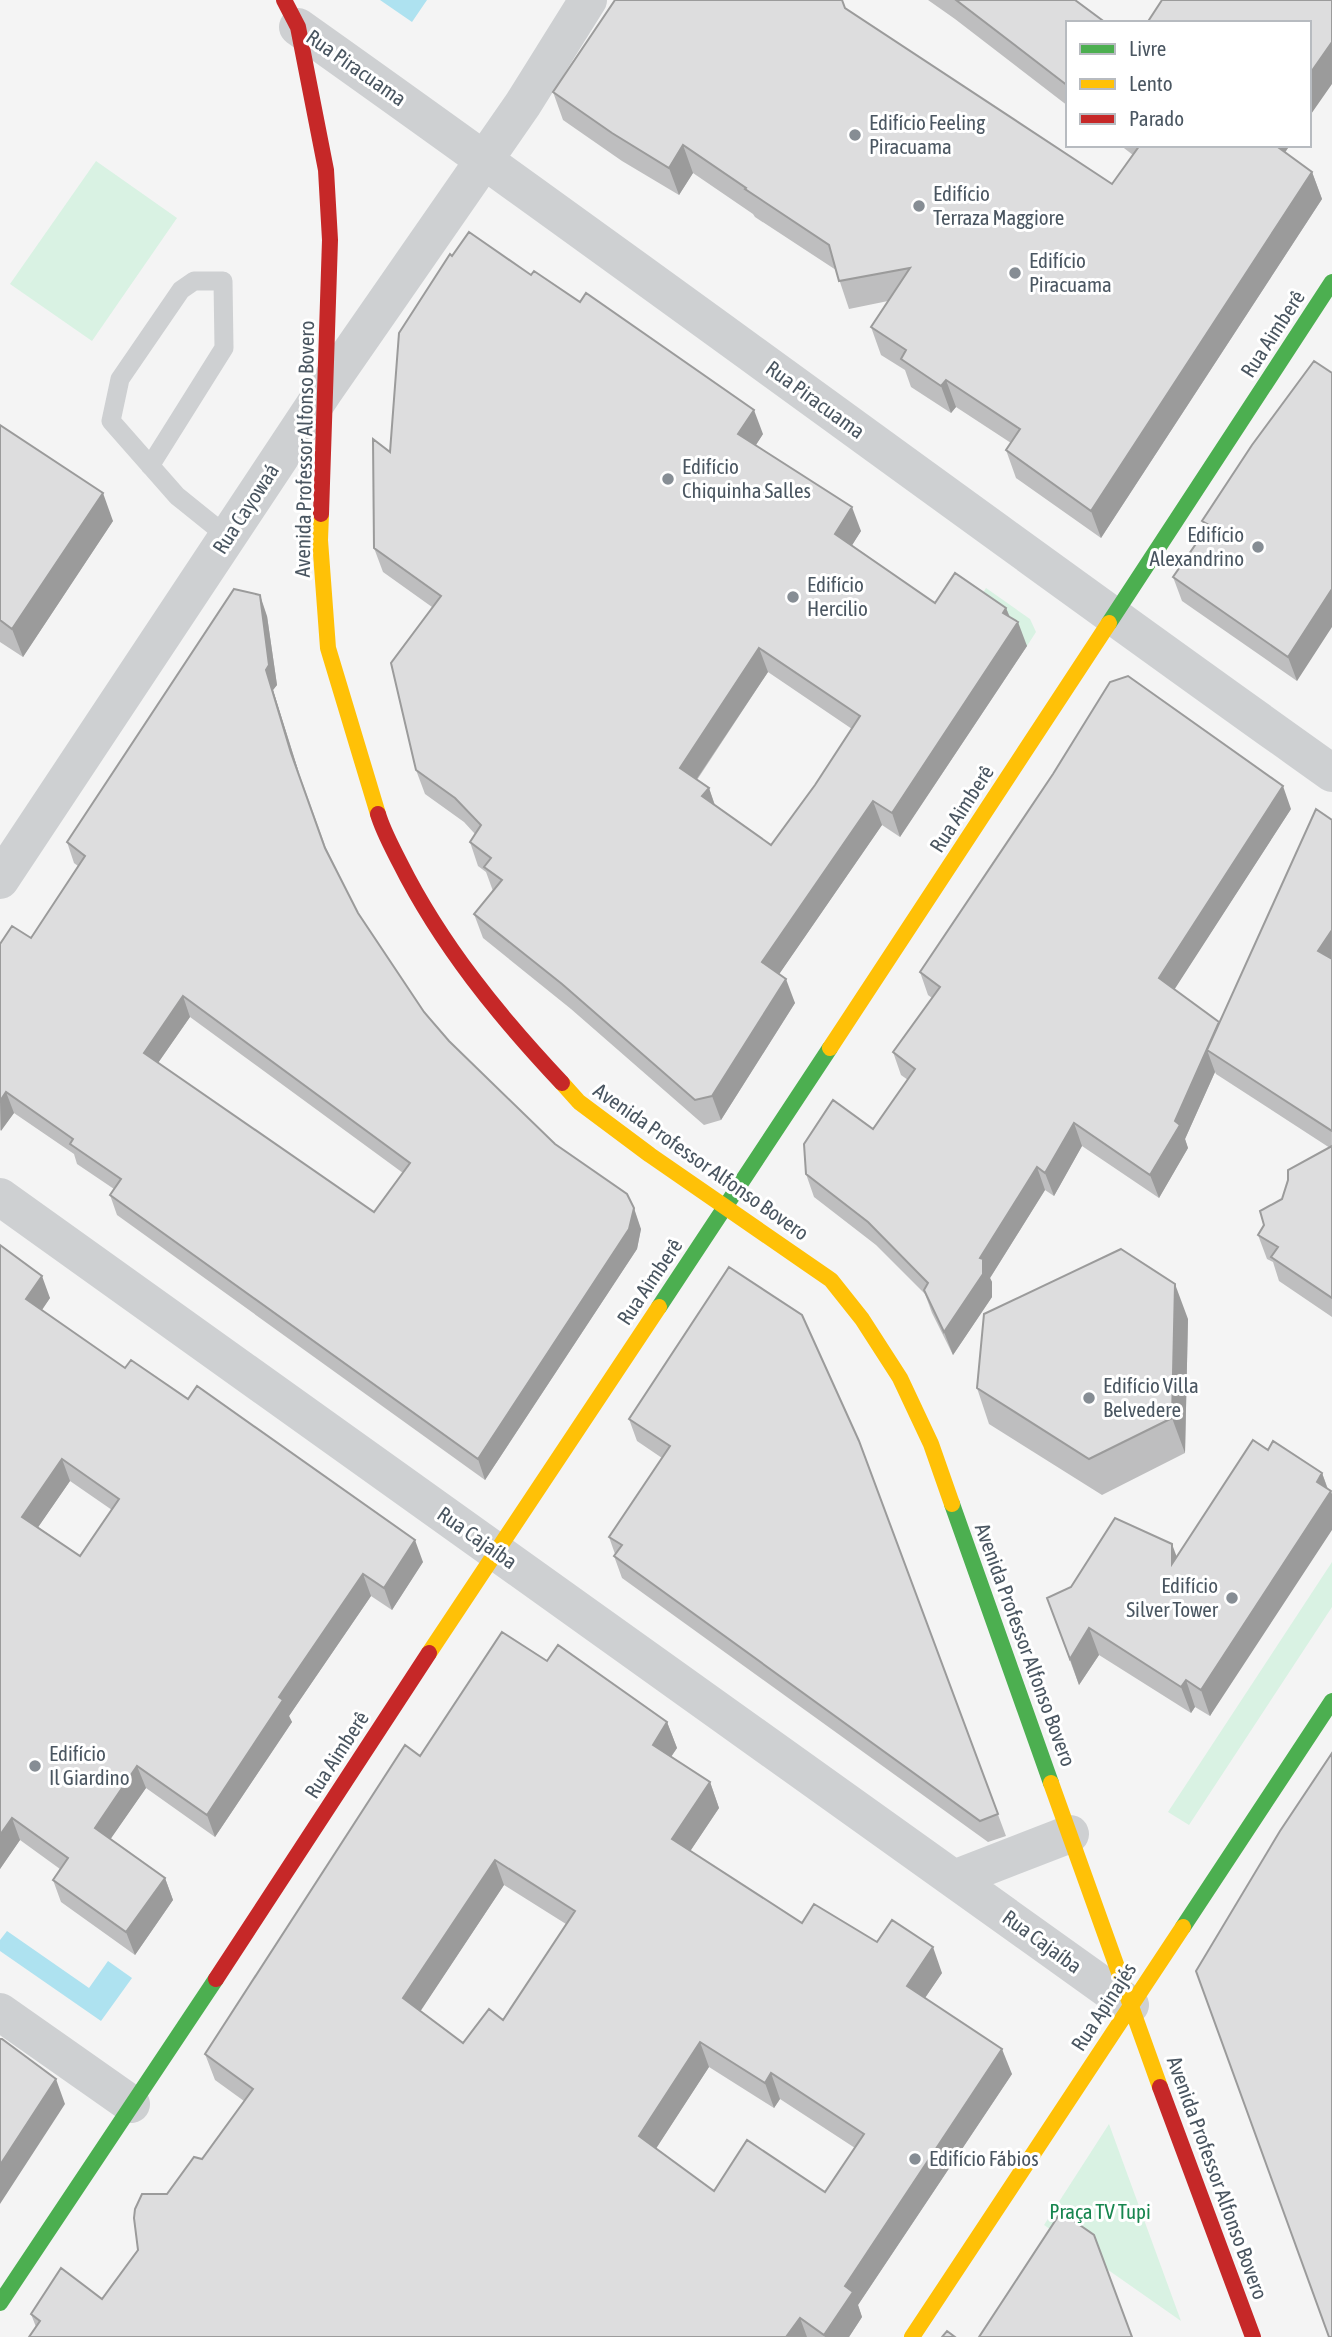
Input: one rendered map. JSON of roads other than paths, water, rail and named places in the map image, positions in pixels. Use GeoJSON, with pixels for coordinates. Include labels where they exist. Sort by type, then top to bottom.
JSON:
{"type":"FeatureCollection","features":[{"type":"Feature","properties":{"kind":"street","name":"Rua Cayowaá"},"geometry":{"type":"LineString","coordinates":[[0,880],[324,391],[485,159],[588,0]]}},
{"type":"Feature","properties":{"kind":"street","name":"Rua Piracuama"},"geometry":{"type":"LineString","coordinates":[[291,14],[1112,617],[1332,773]]}},
{"type":"Feature","properties":{"kind":"street","name":"Avenida Professor Alfonso Bovero"},"geometry":{"type":"LineString","coordinates":[[291,14],[326,170],[330,240],[320,540],[328,648],[380,822],[416,895],[463,968],[521,1040],[579,1102],[650,1155],[831,1280],[862,1319],[900,1378],[931,1444],[1130,2006],[1253,2337]]}},
{"type":"Feature","properties":{"kind":"street","name":"Rua Aimberê"},"geometry":{"type":"LineString","coordinates":[[0,2303],[131,2104],[168,2053],[1332,282]]}},
{"type":"Feature","properties":{"kind":"street","name":"Rua Cajaíba"},"geometry":{"type":"LineString","coordinates":[[0,1197],[1130,2006]]}},
{"type":"Feature","properties":{"kind":"street","name":"Rua Apinajés"},"geometry":{"type":"LineString","coordinates":[[912,2337],[1332,1701]]}},
{"type":"Feature","properties":{"kind":"street"},"geometry":{"type":"LineString","coordinates":[[954,1879],[1070,1834]]}},
{"type":"Feature","properties":{"kind":"street"},"geometry":{"type":"LineString","coordinates":[[0,2012],[131,2104]]}},
{"type":"Feature","properties":{"kind":"lane"},"geometry":{"type":"LineString","coordinates":[[150,466],[224,348],[223,281],[194,281],[181,289],[120,379],[111,421],[150,466],[177,496],[228,537]]}},
{"type":"Feature","properties":{"kind":"water"},"geometry":{"type":"Polygon","coordinates":[[[380,0],[427,0],[412,22],[380,0]]]}},
{"type":"Feature","properties":{"kind":"water"},"geometry":{"type":"Polygon","coordinates":[[[7,1931],[89,1988],[108,1961],[132,1978],[101,2021],[0,1951],[0,1940],[7,1931]]]}},
{"type":"Feature","properties":{"kind":"place","name":"Edifício Feeling Piracuama"},"geometry":{"type":"Point","coordinates":[855,135]}},
{"type":"Feature","properties":{"kind":"place","name":"Edifício Terraza Maggiore"},"geometry":{"type":"Point","coordinates":[919,206]}},
{"type":"Feature","properties":{"kind":"place","name":"Edifício Piracuama"},"geometry":{"type":"Point","coordinates":[1015,273]}},
{"type":"Feature","properties":{"kind":"place","name":"Edifício Chiquinha Salles"},"geometry":{"type":"Point","coordinates":[668,479]}},
{"type":"Feature","properties":{"kind":"place","name":"Edifício Alexandrino"},"geometry":{"type":"Point","coordinates":[1258,547]}},
{"type":"Feature","properties":{"kind":"place","name":"Edifício Hercilio"},"geometry":{"type":"Point","coordinates":[793,597]}},
{"type":"Feature","properties":{"kind":"place","name":"Edifício Villa Belvedere"},"geometry":{"type":"Point","coordinates":[1089,1398]}},
{"type":"Feature","properties":{"kind":"place","name":"Edifício Silver Tower"},"geometry":{"type":"Point","coordinates":[1232,1598]}},
{"type":"Feature","properties":{"kind":"place","name":"Edifício Il Giardino"},"geometry":{"type":"Point","coordinates":[35,1766]}},
{"type":"Feature","properties":{"kind":"place","name":"Edifício Fábios"},"geometry":{"type":"Point","coordinates":[915,2159]}},
{"type":"Feature","properties":{"kind":"park label","name":"Praça TV Tupi"},"geometry":{"type":"Point","coordinates":[1100,2212]}}]}
